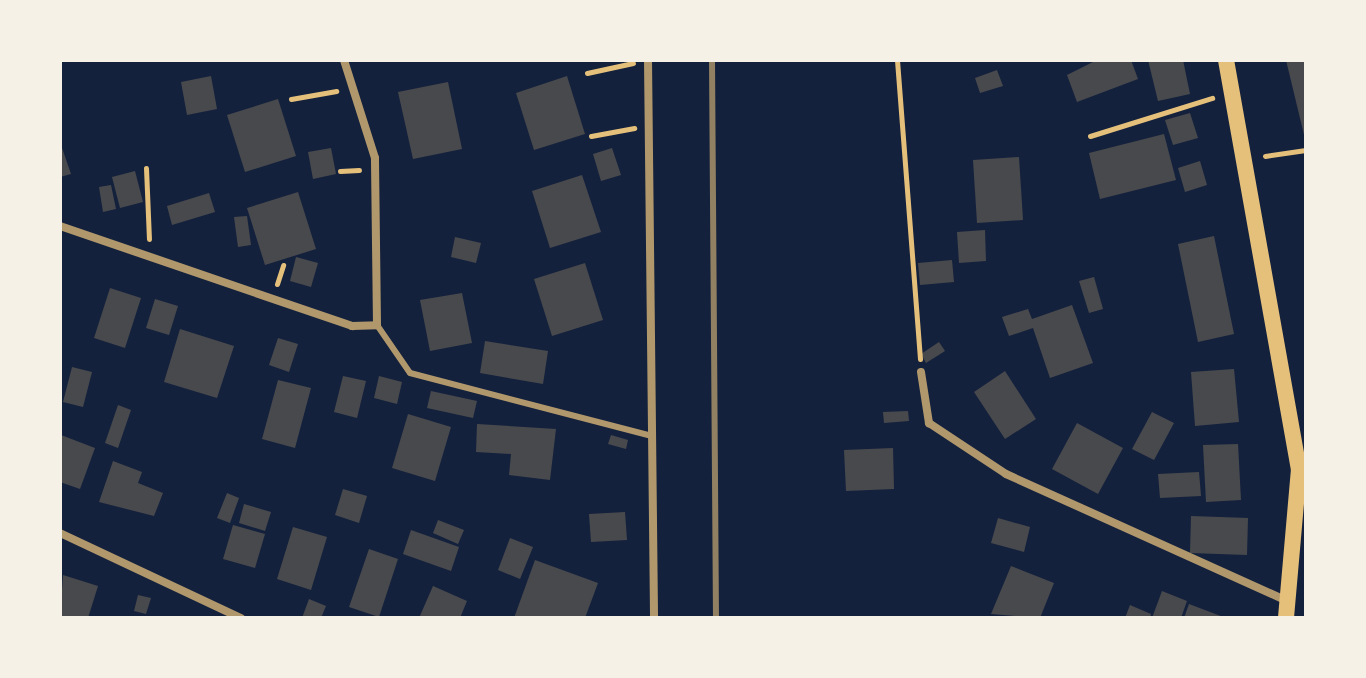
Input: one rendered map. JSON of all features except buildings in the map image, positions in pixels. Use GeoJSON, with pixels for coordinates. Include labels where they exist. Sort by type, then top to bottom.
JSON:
{"type":"FeatureCollection","features":[{"type":"Feature","properties":{"kind":"main road"},"geometry":{"type":"LineString","coordinates":[[1226,60],[1302,468],[1288,610]]}},
{"type":"Feature","properties":{"kind":"street"},"geometry":{"type":"LineString","coordinates":[[60,226],[352,326],[377,325],[375,158],[344,60]]}},
{"type":"Feature","properties":{"kind":"street"},"geometry":{"type":"LineString","coordinates":[[648,60],[654,618]]}},
{"type":"Feature","properties":{"kind":"street"},"geometry":{"type":"LineString","coordinates":[[921,372],[929,423],[1006,474],[1288,610]]}},
{"type":"Feature","properties":{"kind":"street"},"geometry":{"type":"LineString","coordinates":[[60,533],[241,618]]}},
{"type":"Feature","properties":{"kind":"lane"},"geometry":{"type":"LineString","coordinates":[[377,325],[410,373],[652,436]]}},
{"type":"Feature","properties":{"kind":"path"},"geometry":{"type":"LineString","coordinates":[[587,73],[648,60]]}},
{"type":"Feature","properties":{"kind":"path"},"geometry":{"type":"LineString","coordinates":[[897,60],[921,372]]}},
{"type":"Feature","properties":{"kind":"path"},"geometry":{"type":"LineString","coordinates":[[291,99],[353,88]]}},
{"type":"Feature","properties":{"kind":"path"},"geometry":{"type":"LineString","coordinates":[[1090,136],[1232,91]]}},
{"type":"Feature","properties":{"kind":"path"},"geometry":{"type":"LineString","coordinates":[[591,136],[650,125]]}},
{"type":"Feature","properties":{"kind":"path"},"geometry":{"type":"LineString","coordinates":[[1244,160],[1306,150]]}},
{"type":"Feature","properties":{"kind":"path"},"geometry":{"type":"LineString","coordinates":[[146,168],[150,257]]}},
{"type":"Feature","properties":{"kind":"railway"},"geometry":{"type":"LineString","coordinates":[[712,60],[716,618]]}}]}
